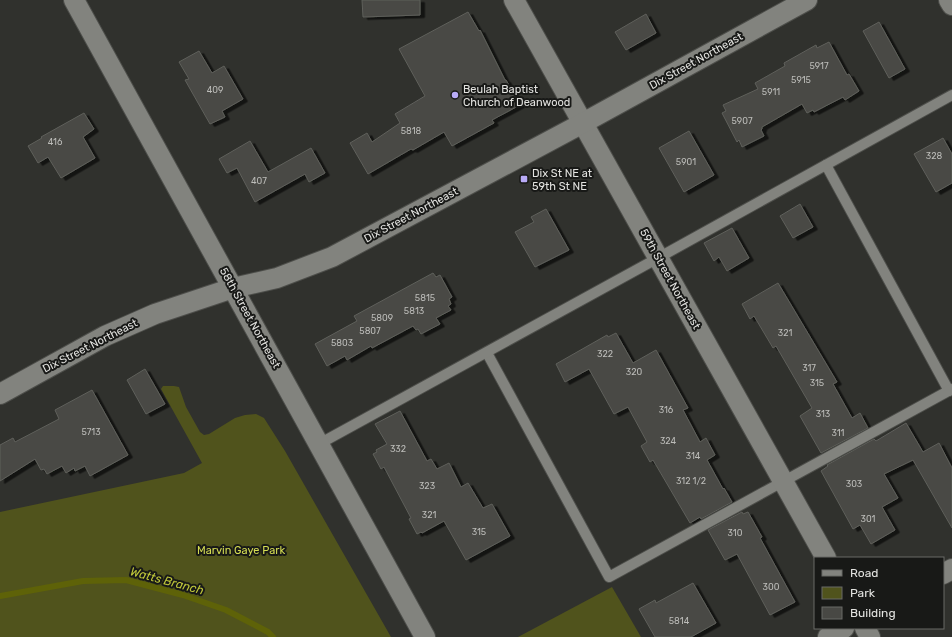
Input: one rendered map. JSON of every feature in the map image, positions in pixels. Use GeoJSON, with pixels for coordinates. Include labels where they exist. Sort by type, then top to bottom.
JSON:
{"type":"FeatureCollection","features":[{"type":"Feature","properties":{"kind":"street","name":"58th Street Northeast"},"geometry":{"type":"LineString","coordinates":[[74,0],[425,637]]}},
{"type":"Feature","properties":{"kind":"street","name":"59th Street Northeast"},"geometry":{"type":"LineString","coordinates":[[514,0],[825,557]]}},
{"type":"Feature","properties":{"kind":"street","name":"Dix Street Northeast"},"geometry":{"type":"LineString","coordinates":[[0,394],[105,336],[155,314],[233,288],[277,278],[332,257],[583,123],[807,0]]}},
{"type":"Feature","properties":{"kind":"street"},"geometry":{"type":"LineString","coordinates":[[949,0],[952,5]]}},
{"type":"Feature","properties":{"kind":"street"},"geometry":{"type":"LineString","coordinates":[[828,637],[842,629]]}},
{"type":"Feature","properties":{"kind":"lane"},"geometry":{"type":"LineString","coordinates":[[319,444],[487,353],[952,95]]}},
{"type":"Feature","properties":{"kind":"lane"},"geometry":{"type":"LineString","coordinates":[[487,353],[609,577],[950,390],[826,165]]}},
{"type":"Feature","properties":{"kind":"green space","name":"Marvin Gaye Park"},"geometry":{"type":"Polygon","coordinates":[[[163,386],[179,387],[186,407],[200,432],[204,435],[209,434],[235,418],[245,415],[256,414],[264,418],[285,451],[391,637],[0,637],[0,512],[184,473],[202,463],[161,389],[163,386]]]}},
{"type":"Feature","properties":{"kind":"green space"},"geometry":{"type":"Polygon","coordinates":[[[612,587],[641,637],[518,637],[612,587]]]}},
{"type":"Feature","properties":{"kind":"building"},"geometry":{"type":"Polygon","coordinates":[[[362,0],[420,0],[420,15],[363,17],[362,0]]]}},
{"type":"Feature","properties":{"kind":"building"},"geometry":{"type":"Polygon","coordinates":[[[468,12],[479,31],[480,30],[505,80],[520,105],[492,120],[494,123],[452,146],[444,132],[368,174],[350,143],[367,133],[372,142],[400,123],[395,114],[425,96],[399,49],[468,12]]]}},
{"type":"Feature","properties":{"kind":"building"},"geometry":{"type":"Polygon","coordinates":[[[646,14],[656,33],[626,50],[615,32],[646,14]]]}},
{"type":"Feature","properties":{"kind":"building"},"geometry":{"type":"Polygon","coordinates":[[[879,22],[905,69],[889,78],[863,31],[879,22]]]}},
{"type":"Feature","properties":{"kind":"building"},"geometry":{"type":"Polygon","coordinates":[[[829,42],[847,75],[849,74],[859,91],[845,100],[843,97],[814,112],[813,110],[807,113],[802,104],[762,127],[761,130],[764,136],[742,147],[739,140],[737,142],[722,113],[726,111],[723,105],[758,89],[755,83],[785,66],[784,63],[816,45],[817,48],[829,42]]]}},
{"type":"Feature","properties":{"kind":"building"},"geometry":{"type":"Polygon","coordinates":[[[199,51],[212,73],[224,66],[243,99],[222,111],[225,117],[210,124],[185,80],[189,79],[179,62],[199,51]]]}},
{"type":"Feature","properties":{"kind":"building"},"geometry":{"type":"Polygon","coordinates":[[[84,113],[94,129],[83,137],[95,158],[61,178],[48,157],[38,163],[28,146],[84,113]]]}},
{"type":"Feature","properties":{"kind":"building"},"geometry":{"type":"Polygon","coordinates":[[[689,131],[714,175],[684,192],[659,148],[689,131]]]}},
{"type":"Feature","properties":{"kind":"building"},"geometry":{"type":"Polygon","coordinates":[[[943,138],[952,154],[952,183],[936,192],[914,154],[943,138]]]}},
{"type":"Feature","properties":{"kind":"building"},"geometry":{"type":"Polygon","coordinates":[[[250,141],[268,172],[311,148],[325,173],[309,182],[305,174],[255,202],[237,168],[227,173],[219,159],[250,141]]]}},
{"type":"Feature","properties":{"kind":"building"},"geometry":{"type":"Polygon","coordinates":[[[800,204],[813,227],[793,238],[780,216],[800,204]]]}},
{"type":"Feature","properties":{"kind":"building"},"geometry":{"type":"Polygon","coordinates":[[[546,209],[569,250],[535,267],[515,232],[534,222],[531,217],[546,209]]]}},
{"type":"Feature","properties":{"kind":"building"},"geometry":{"type":"Polygon","coordinates":[[[732,228],[749,258],[727,271],[719,257],[714,261],[704,243],[732,228]]]}},
{"type":"Feature","properties":{"kind":"building"},"geometry":{"type":"Polygon","coordinates":[[[433,273],[436,277],[440,275],[452,297],[449,299],[451,304],[448,306],[451,310],[436,318],[440,324],[421,334],[418,329],[416,330],[413,326],[372,348],[371,346],[347,360],[345,356],[327,366],[315,344],[357,321],[354,316],[433,273]]]}},
{"type":"Feature","properties":{"kind":"building"},"geometry":{"type":"Polygon","coordinates":[[[778,283],[837,382],[833,384],[852,418],[860,413],[868,428],[821,453],[800,416],[812,408],[776,346],[773,348],[754,316],[750,319],[742,304],[778,283]]]}},
{"type":"Feature","properties":{"kind":"building"},"geometry":{"type":"Polygon","coordinates":[[[616,333],[633,363],[656,350],[688,408],[683,410],[700,442],[706,438],[715,455],[707,460],[732,502],[701,519],[700,517],[690,523],[653,460],[650,462],[641,446],[647,442],[628,407],[614,414],[589,369],[565,382],[556,364],[607,335],[608,337],[616,333]]]}},
{"type":"Feature","properties":{"kind":"building"},"geometry":{"type":"Polygon","coordinates":[[[145,369],[165,404],[146,414],[127,380],[145,369]]]}},
{"type":"Feature","properties":{"kind":"building"},"geometry":{"type":"Polygon","coordinates":[[[92,390],[128,455],[90,476],[85,466],[75,471],[74,468],[66,473],[62,466],[47,474],[44,469],[41,470],[35,459],[0,481],[0,445],[13,438],[15,442],[59,419],[55,410],[92,390]]]}},
{"type":"Feature","properties":{"kind":"building"},"geometry":{"type":"Polygon","coordinates":[[[400,411],[427,461],[431,459],[437,469],[449,463],[461,487],[468,483],[483,508],[492,504],[510,536],[466,560],[444,521],[422,533],[417,534],[409,519],[411,518],[384,467],[381,469],[373,454],[377,452],[376,450],[387,444],[375,424],[400,411]]]}},
{"type":"Feature","properties":{"kind":"building"},"geometry":{"type":"Polygon","coordinates":[[[906,423],[923,452],[939,443],[952,468],[952,528],[913,460],[884,474],[898,498],[882,507],[895,530],[871,544],[860,525],[853,529],[821,471],[828,466],[827,465],[874,439],[876,441],[906,423]]]}},
{"type":"Feature","properties":{"kind":"building"},"geometry":{"type":"Polygon","coordinates":[[[742,512],[743,514],[748,512],[762,537],[760,538],[795,602],[770,615],[737,554],[725,560],[708,530],[742,512]]]}},
{"type":"Feature","properties":{"kind":"building"},"geometry":{"type":"Polygon","coordinates":[[[693,583],[716,623],[691,637],[655,637],[639,609],[655,600],[656,603],[693,583]]]}},
{"type":"Feature","properties":{"kind":"waterway","name":"Watts Branch"},"geometry":{"type":"LineString","coordinates":[[0,596],[83,581],[126,580],[183,595],[226,610],[268,632],[273,637]]}},
{"type":"Feature","properties":{"kind":"place","name":"Beulah Baptist Church of Deanwood"},"geometry":{"type":"Point","coordinates":[455,95]}},
{"type":"Feature","properties":{"kind":"place","name":"Dix St NE at 59th St NE"},"geometry":{"type":"Point","coordinates":[524,179]}}]}
